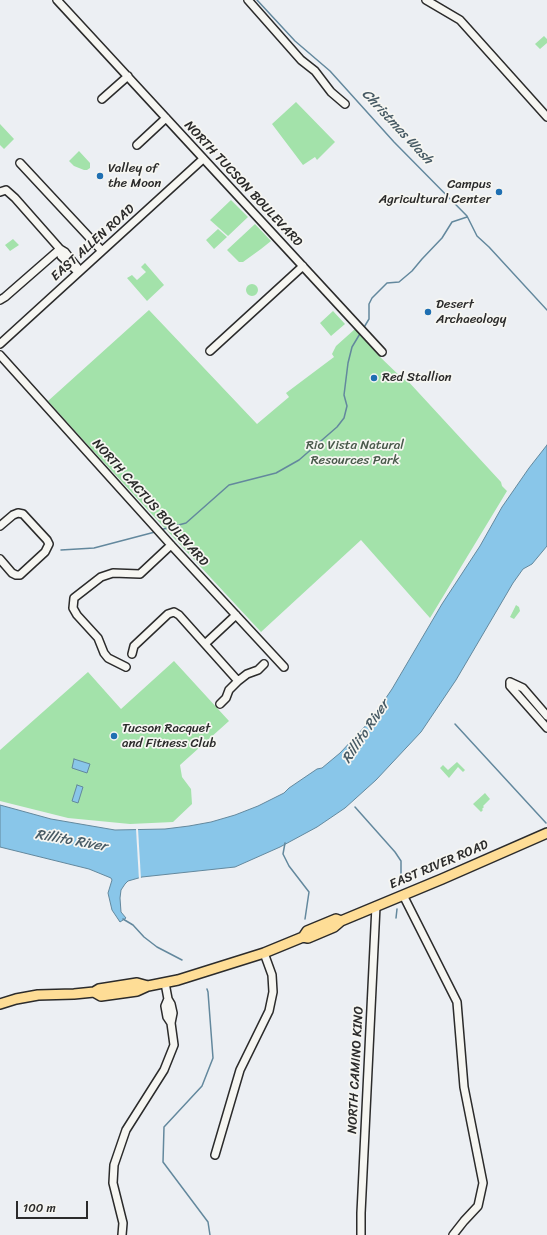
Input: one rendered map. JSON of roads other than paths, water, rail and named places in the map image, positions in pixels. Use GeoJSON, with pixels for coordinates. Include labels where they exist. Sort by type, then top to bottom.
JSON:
{"type":"FeatureCollection","features":[{"type":"Feature","properties":{"kind":"main road","name":"EAST RIVER ROAD"},"geometry":{"type":"LineString","coordinates":[[0,1004],[38,995],[94,992],[99,988],[137,983],[148,986],[178,980],[264,953],[303,937],[307,930],[336,919],[341,921],[547,833]]}},
{"type":"Feature","properties":{"kind":"street","name":"NORTH TUCSON BOULEVARD"},"geometry":{"type":"LineString","coordinates":[[57,0],[382,352]]}},
{"type":"Feature","properties":{"kind":"street"},"geometry":{"type":"LineString","coordinates":[[248,0],[301,60],[315,71],[331,92],[345,104]]}},
{"type":"Feature","properties":{"kind":"street"},"geometry":{"type":"LineString","coordinates":[[426,0],[460,20],[547,116]]}},
{"type":"Feature","properties":{"kind":"street"},"geometry":{"type":"LineString","coordinates":[[102,100],[128,76]]}},
{"type":"Feature","properties":{"kind":"street","name":"NORTH TUCSON BOULEVARD"},"geometry":{"type":"LineString","coordinates":[[137,145],[166,118]]}},
{"type":"Feature","properties":{"kind":"street","name":"EAST ALLEN ROAD"},"geometry":{"type":"LineString","coordinates":[[0,344],[203,159]]}},
{"type":"Feature","properties":{"kind":"street"},"geometry":{"type":"LineString","coordinates":[[20,163],[102,251]]}},
{"type":"Feature","properties":{"kind":"street"},"geometry":{"type":"LineString","coordinates":[[3,191],[15,198],[77,266],[78,272]]}},
{"type":"Feature","properties":{"kind":"street"},"geometry":{"type":"LineString","coordinates":[[0,300],[60,249]]}},
{"type":"Feature","properties":{"kind":"street","name":"NORTH TUCSON BOULEVARD"},"geometry":{"type":"LineString","coordinates":[[210,351],[303,266]]}},
{"type":"Feature","properties":{"kind":"street","name":"NORTH CACTUS BOULEVARD"},"geometry":{"type":"LineString","coordinates":[[0,355],[171,545],[284,667]]}},
{"type":"Feature","properties":{"kind":"street"},"geometry":{"type":"LineString","coordinates":[[0,526],[13,515],[18,513],[26,516],[49,544],[45,552],[20,575],[12,573],[0,559]]}},
{"type":"Feature","properties":{"kind":"street"},"geometry":{"type":"LineString","coordinates":[[126,667],[108,658],[104,654],[98,638],[78,616],[73,608],[74,598],[101,577],[113,573],[140,574],[171,545]]}},
{"type":"Feature","properties":{"kind":"street"},"geometry":{"type":"LineString","coordinates":[[132,654],[134,646],[168,614],[175,612],[206,644],[238,681]]}},
{"type":"Feature","properties":{"kind":"street"},"geometry":{"type":"LineString","coordinates":[[206,644],[236,615]]}},
{"type":"Feature","properties":{"kind":"street"},"geometry":{"type":"LineString","coordinates":[[220,704],[226,698],[229,690],[238,681],[247,674],[258,670],[264,664]]}},
{"type":"Feature","properties":{"kind":"street"},"geometry":{"type":"LineString","coordinates":[[547,716],[523,688],[510,682],[510,686],[547,728]]}},
{"type":"Feature","properties":{"kind":"street"},"geometry":{"type":"LineString","coordinates":[[404,895],[457,1002],[464,1087],[483,1183],[478,1206],[453,1235]]}},
{"type":"Feature","properties":{"kind":"street","name":"NORTH CAMINO KINO"},"geometry":{"type":"LineString","coordinates":[[361,1235],[376,906]]}},
{"type":"Feature","properties":{"kind":"street"},"geometry":{"type":"LineString","coordinates":[[215,1155],[240,1070],[269,1011],[273,992],[272,975],[264,953]]}},
{"type":"Feature","properties":{"kind":"street"},"geometry":{"type":"LineString","coordinates":[[122,1235],[123,1223],[113,1183],[114,1165],[126,1130],[164,1070],[174,1045],[171,1023],[167,1018],[165,1006],[168,999],[165,983]]}},
{"type":"Feature","properties":{"kind":"water","name":"Rillito River"},"geometry":{"type":"Polygon","coordinates":[[[547,445],[547,546],[532,564],[523,569],[513,583],[456,680],[421,732],[376,780],[345,808],[317,827],[280,847],[235,867],[142,877],[128,881],[121,890],[121,912],[126,918],[120,922],[112,910],[108,893],[112,880],[111,878],[89,869],[0,847],[0,805],[51,819],[115,830],[165,829],[211,822],[235,815],[258,806],[284,793],[317,769],[322,768],[340,753],[371,720],[392,689],[442,604],[480,546],[502,507],[547,445]]]}},
{"type":"Feature","properties":{"kind":"water"},"geometry":{"type":"Polygon","coordinates":[[[74,759],[90,764],[87,773],[72,768],[74,759]]]}},
{"type":"Feature","properties":{"kind":"water"},"geometry":{"type":"Polygon","coordinates":[[[77,785],[83,787],[78,803],[72,801],[77,785]]]}},
{"type":"Feature","properties":{"kind":"waterway","name":"Christmas Wash"},"geometry":{"type":"LineString","coordinates":[[257,0],[295,41],[330,71],[394,142],[467,216],[477,236],[547,310]]}},
{"type":"Feature","properties":{"kind":"waterway"},"geometry":{"type":"LineString","coordinates":[[363,329],[369,319],[369,304],[372,298],[387,283],[399,282],[412,271],[442,238],[452,222],[467,217]]}},
{"type":"Feature","properties":{"kind":"waterway"},"geometry":{"type":"LineString","coordinates":[[160,530],[186,523],[229,485],[276,473],[299,460],[337,427],[344,418],[347,406],[344,395],[348,363],[352,347],[361,332]]}},
{"type":"Feature","properties":{"kind":"waterway"},"geometry":{"type":"LineString","coordinates":[[61,550],[94,548],[155,532]]}},
{"type":"Feature","properties":{"kind":"waterway"},"geometry":{"type":"LineString","coordinates":[[455,724],[546,823]]}},
{"type":"Feature","properties":{"kind":"waterway"},"geometry":{"type":"LineString","coordinates":[[355,807],[395,852],[401,861],[401,879]]}},
{"type":"Feature","properties":{"kind":"waterway"},"geometry":{"type":"LineString","coordinates":[[285,843],[283,854],[289,866],[309,892],[305,919]]}},
{"type":"Feature","properties":{"kind":"waterway"},"geometry":{"type":"LineString","coordinates":[[396,918],[397,909]]}},
{"type":"Feature","properties":{"kind":"waterway"},"geometry":{"type":"LineString","coordinates":[[123,919],[133,925],[144,937],[157,947],[182,960]]}},
{"type":"Feature","properties":{"kind":"waterway"},"geometry":{"type":"LineString","coordinates":[[207,989],[213,1058],[202,1086],[164,1127],[163,1162],[208,1222],[210,1235]]}},
{"type":"Feature","properties":{"kind":"place","name":"Valley of the Moon"},"geometry":{"type":"Point","coordinates":[100,176]}},
{"type":"Feature","properties":{"kind":"place","name":"Campus Agricultural Center"},"geometry":{"type":"Point","coordinates":[499,192]}},
{"type":"Feature","properties":{"kind":"place","name":"Desert Archaeology"},"geometry":{"type":"Point","coordinates":[428,312]}},
{"type":"Feature","properties":{"kind":"place","name":"Red Stallion"},"geometry":{"type":"Point","coordinates":[374,378]}},
{"type":"Feature","properties":{"kind":"place","name":"Tucson Racquet and Fitness Club"},"geometry":{"type":"Point","coordinates":[114,736]}},
{"type":"Feature","properties":{"kind":"park label","name":"Rio Vista Natural Resources Park"},"geometry":{"type":"Point","coordinates":[355,454]}}]}
